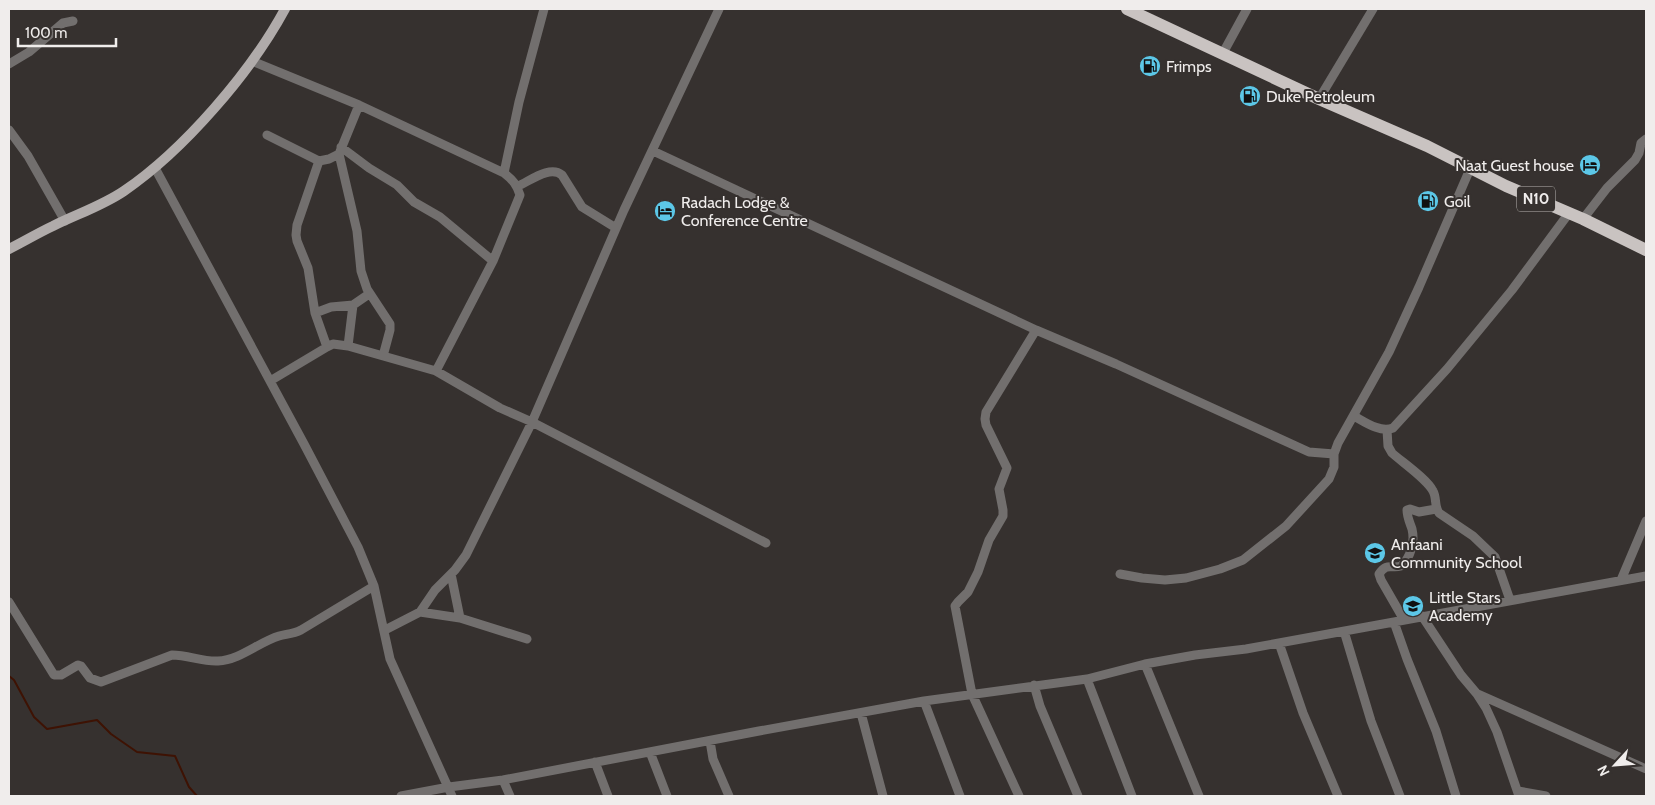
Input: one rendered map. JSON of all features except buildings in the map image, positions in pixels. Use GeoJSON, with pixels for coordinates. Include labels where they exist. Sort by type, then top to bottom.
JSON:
{"type":"FeatureCollection","features":[{"type":"Feature","properties":{"kind":"highway","name":"N10"},"geometry":{"type":"LineString","coordinates":[[1127,9],[1318,99],[1427,146],[1470,169],[1583,219],[1646,250]]}},
{"type":"Feature","properties":{"kind":"main road"},"geometry":{"type":"LineString","coordinates":[[9,250],[124,192],[155,168],[217,105],[252,61],[285,9]]}},
{"type":"Feature","properties":{"kind":"street"},"geometry":{"type":"LineString","coordinates":[[504,173],[519,102],[544,9]]}},
{"type":"Feature","properties":{"kind":"street"},"geometry":{"type":"LineString","coordinates":[[385,630],[420,612],[435,590],[466,555],[532,422],[616,228],[654,151],[719,9]]}},
{"type":"Feature","properties":{"kind":"street"},"geometry":{"type":"LineString","coordinates":[[1223,53],[1247,9]]}},
{"type":"Feature","properties":{"kind":"street"},"geometry":{"type":"LineString","coordinates":[[1318,99],[1373,9]]}},
{"type":"Feature","properties":{"kind":"street"},"geometry":{"type":"LineString","coordinates":[[9,64],[29,52],[63,24],[73,21]]}},
{"type":"Feature","properties":{"kind":"street"},"geometry":{"type":"LineString","coordinates":[[252,61],[359,105],[504,173],[518,186],[520,195],[493,261],[436,371]]}},
{"type":"Feature","properties":{"kind":"street"},"geometry":{"type":"LineString","coordinates":[[266,135],[319,161],[329,159],[340,150],[359,105]]}},
{"type":"Feature","properties":{"kind":"street"},"geometry":{"type":"LineString","coordinates":[[9,131],[32,163],[65,221]]}},
{"type":"Feature","properties":{"kind":"street"},"geometry":{"type":"LineString","coordinates":[[1583,219],[1606,188],[1635,160],[1641,143],[1646,139]]}},
{"type":"Feature","properties":{"kind":"street"},"geometry":{"type":"LineString","coordinates":[[340,150],[398,185],[414,202],[440,217],[493,261]]}},
{"type":"Feature","properties":{"kind":"street"},"geometry":{"type":"LineString","coordinates":[[340,150],[357,231],[361,271],[370,294],[390,324],[383,356]]}},
{"type":"Feature","properties":{"kind":"street"},"geometry":{"type":"LineString","coordinates":[[654,151],[1036,330],[1151,379],[1309,452],[1334,454]]}},
{"type":"Feature","properties":{"kind":"street"},"geometry":{"type":"LineString","coordinates":[[319,161],[297,225],[296,235],[308,268],[315,313],[327,347]]}},
{"type":"Feature","properties":{"kind":"street"},"geometry":{"type":"LineString","coordinates":[[155,168],[358,547],[374,586],[390,660],[452,796]]}},
{"type":"Feature","properties":{"kind":"street"},"geometry":{"type":"LineString","coordinates":[[1120,574],[1165,580],[1186,578],[1242,560],[1286,526],[1330,479],[1334,467],[1334,454],[1338,443],[1389,352],[1420,287],[1470,169]]}},
{"type":"Feature","properties":{"kind":"street"},"geometry":{"type":"LineString","coordinates":[[518,186],[550,172],[558,172],[562,175],[582,207],[616,228]]}},
{"type":"Feature","properties":{"kind":"street"},"geometry":{"type":"LineString","coordinates":[[1354,416],[1373,426],[1387,430],[1393,428],[1447,369],[1512,290],[1569,213]]}},
{"type":"Feature","properties":{"kind":"street"},"geometry":{"type":"LineString","coordinates":[[315,313],[331,308],[353,305],[370,294]]}},
{"type":"Feature","properties":{"kind":"street"},"geometry":{"type":"LineString","coordinates":[[348,346],[353,305]]}},
{"type":"Feature","properties":{"kind":"street"},"geometry":{"type":"LineString","coordinates":[[1019,796],[972,694],[955,606],[968,592],[974,582],[989,540],[1002,516],[1003,510],[998,489],[1007,468],[985,419],[986,412],[1036,330]]}},
{"type":"Feature","properties":{"kind":"street"},"geometry":{"type":"LineString","coordinates":[[270,381],[327,347],[338,344],[436,371],[500,408],[532,422],[766,543]]}},
{"type":"Feature","properties":{"kind":"street"},"geometry":{"type":"LineString","coordinates":[[1387,430],[1388,446],[1392,453],[1431,487],[1435,496],[1436,509],[1439,513],[1473,536],[1495,557],[1510,600]]}},
{"type":"Feature","properties":{"kind":"street"},"geometry":{"type":"LineString","coordinates":[[1404,620],[1379,574],[1388,566],[1401,566],[1411,550],[1413,542],[1412,531],[1407,510],[1410,508],[1419,512],[1436,509]]}},
{"type":"Feature","properties":{"kind":"street"},"geometry":{"type":"LineString","coordinates":[[1620,580],[1646,521]]}},
{"type":"Feature","properties":{"kind":"street"},"geometry":{"type":"LineString","coordinates":[[451,574],[460,618]]}},
{"type":"Feature","properties":{"kind":"street"},"geometry":{"type":"LineString","coordinates":[[401,796],[448,787],[504,780],[759,730],[972,694],[1087,678],[1194,655],[1246,649],[1646,576]]}},
{"type":"Feature","properties":{"kind":"street"},"geometry":{"type":"LineString","coordinates":[[9,602],[54,675],[61,675],[78,665],[81,666],[90,678],[101,682],[172,656],[185,655],[215,662],[230,659],[279,636],[293,634],[301,630],[374,586]]}},
{"type":"Feature","properties":{"kind":"street"},"geometry":{"type":"LineString","coordinates":[[420,612],[460,618],[526,639]]}},
{"type":"Feature","properties":{"kind":"street"},"geometry":{"type":"LineString","coordinates":[[1422,616],[1461,675],[1478,694],[1497,732],[1518,794],[1546,796]]}},
{"type":"Feature","properties":{"kind":"street"},"geometry":{"type":"LineString","coordinates":[[1394,622],[1407,660],[1436,731],[1456,796]]}},
{"type":"Feature","properties":{"kind":"street"},"geometry":{"type":"LineString","coordinates":[[1344,630],[1371,721],[1400,796]]}},
{"type":"Feature","properties":{"kind":"street"},"geometry":{"type":"LineString","coordinates":[[1278,643],[1303,713],[1338,796]]}},
{"type":"Feature","properties":{"kind":"street"},"geometry":{"type":"LineString","coordinates":[[1145,664],[1199,796]]}},
{"type":"Feature","properties":{"kind":"street"},"geometry":{"type":"LineString","coordinates":[[1087,678],[1132,796]]}},
{"type":"Feature","properties":{"kind":"street"},"geometry":{"type":"LineString","coordinates":[[1034,685],[1040,706],[1078,796]]}},
{"type":"Feature","properties":{"kind":"street"},"geometry":{"type":"LineString","coordinates":[[1478,694],[1646,769]]}},
{"type":"Feature","properties":{"kind":"street"},"geometry":{"type":"LineString","coordinates":[[924,702],[960,796]]}},
{"type":"Feature","properties":{"kind":"street"},"geometry":{"type":"LineString","coordinates":[[862,713],[882,796]]}},
{"type":"Feature","properties":{"kind":"street"},"geometry":{"type":"LineString","coordinates":[[710,741],[713,759],[729,796]]}},
{"type":"Feature","properties":{"kind":"street"},"geometry":{"type":"LineString","coordinates":[[650,752],[667,796]]}},
{"type":"Feature","properties":{"kind":"street"},"geometry":{"type":"LineString","coordinates":[[595,762],[608,796]]}},
{"type":"Feature","properties":{"kind":"street"},"geometry":{"type":"LineString","coordinates":[[504,780],[510,796]]}},
{"type":"Feature","properties":{"kind":"waterway"},"geometry":{"type":"LineString","coordinates":[[9,676],[14,680],[34,717],[47,729],[97,720],[111,734],[137,752],[175,756],[189,787],[197,796]]}},
{"type":"Feature","properties":{"kind":"place","name":"Frimps"},"geometry":{"type":"Point","coordinates":[1150,66]}},
{"type":"Feature","properties":{"kind":"place","name":"Duke Petroleum"},"geometry":{"type":"Point","coordinates":[1250,96]}},
{"type":"Feature","properties":{"kind":"place","name":"Naat Guest house"},"geometry":{"type":"Point","coordinates":[1590,165]}},
{"type":"Feature","properties":{"kind":"place","name":"Goil"},"geometry":{"type":"Point","coordinates":[1428,201]}},
{"type":"Feature","properties":{"kind":"place","name":"Radach Lodge & Conference Centre"},"geometry":{"type":"Point","coordinates":[665,211]}},
{"type":"Feature","properties":{"kind":"place","name":"Anfaani Community School"},"geometry":{"type":"Point","coordinates":[1375,553]}},
{"type":"Feature","properties":{"kind":"place","name":"Little Stars Academy"},"geometry":{"type":"Point","coordinates":[1413,606]}}]}
